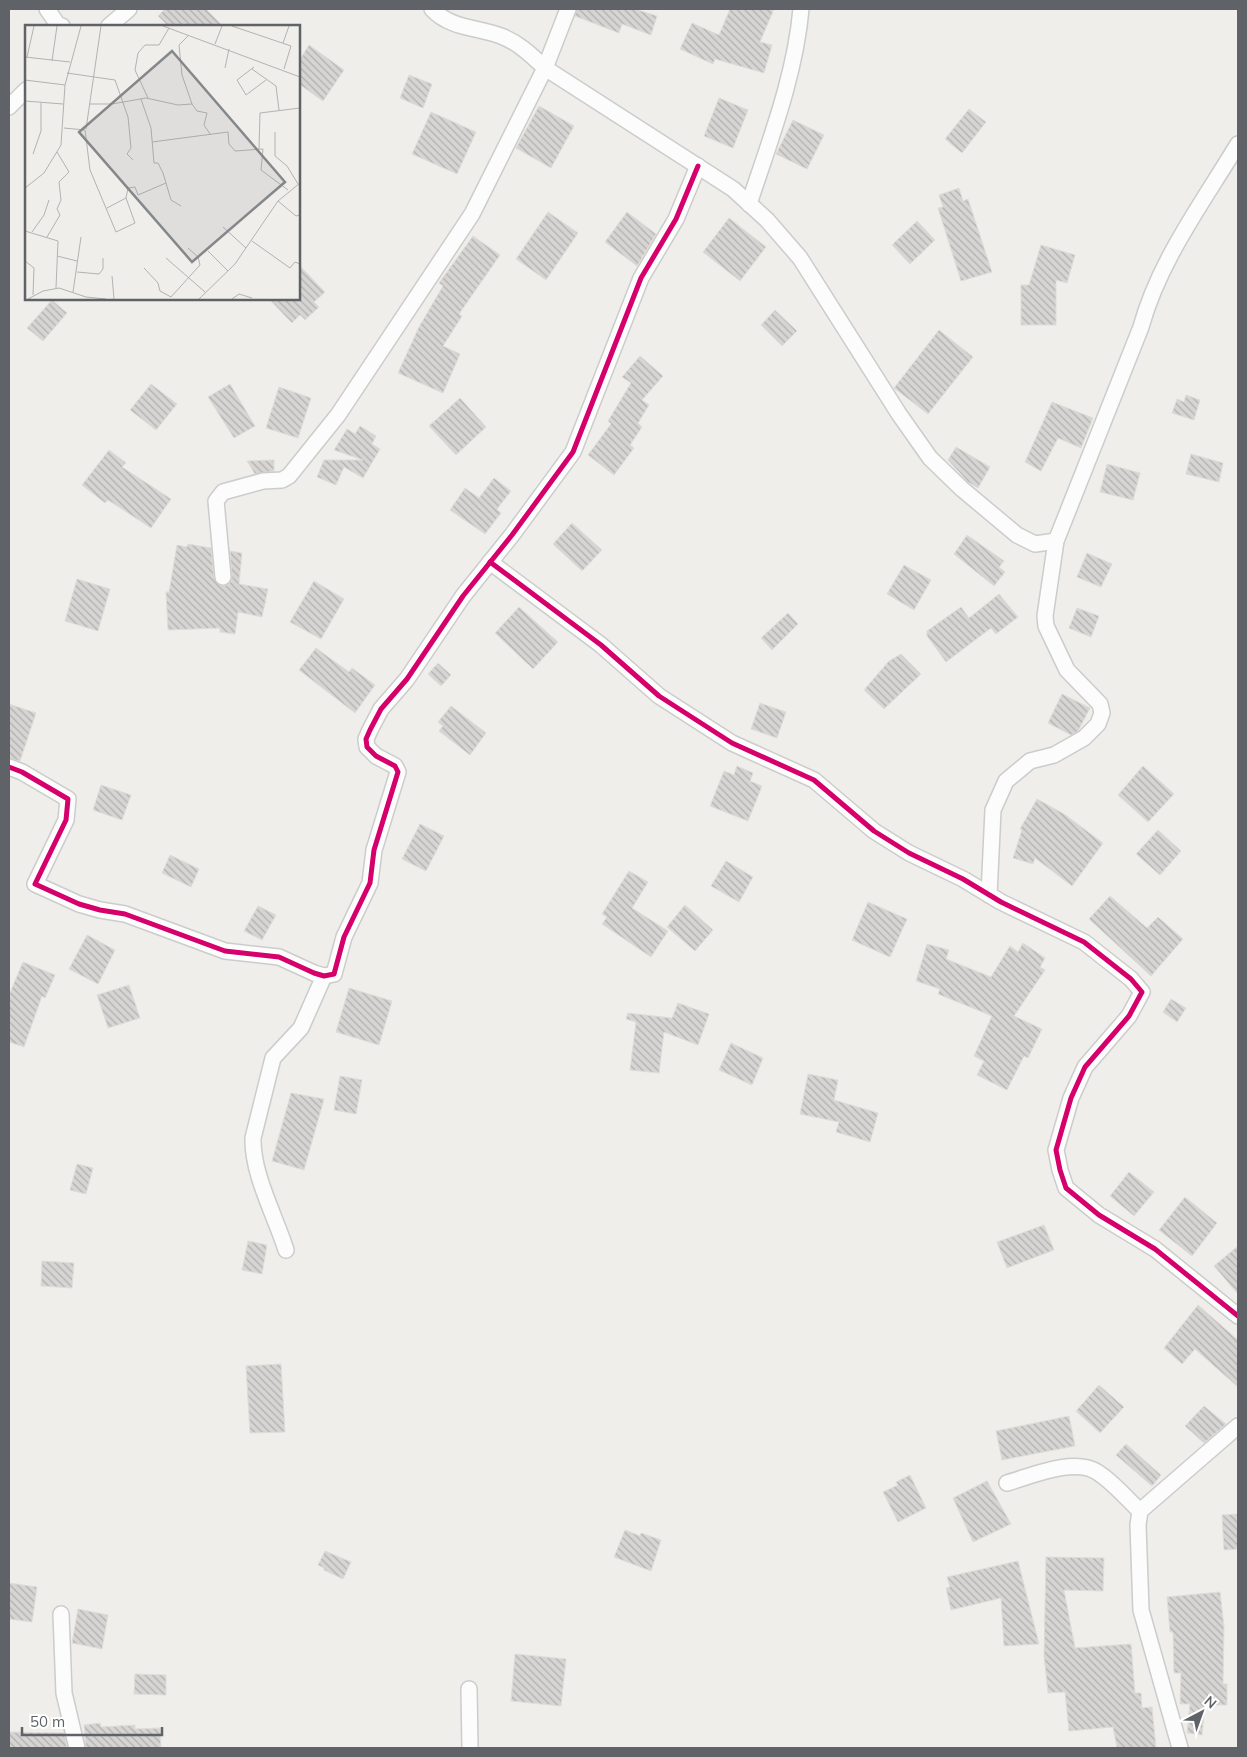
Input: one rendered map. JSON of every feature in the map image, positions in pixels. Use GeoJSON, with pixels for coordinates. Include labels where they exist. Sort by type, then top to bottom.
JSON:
{"type":"FeatureCollection","features":[{"type":"Feature","properties":{"kind":"street"},"geometry":{"type":"LineString","coordinates":[[47,9],[61,25]]}},
{"type":"Feature","properties":{"kind":"street"},"geometry":{"type":"LineString","coordinates":[[110,25],[129,9]]}},
{"type":"Feature","properties":{"kind":"street"},"geometry":{"type":"LineString","coordinates":[[432,9],[448,21],[474,31],[500,36],[521,45],[545,68],[733,189],[767,220],[800,258],[899,414],[930,458],[962,489],[1017,536],[1035,544],[1056,542]]}},
{"type":"Feature","properties":{"kind":"street"},"geometry":{"type":"LineString","coordinates":[[223,577],[216,501],[223,492],[263,481],[282,480],[290,476],[338,415],[472,214],[545,68],[568,9]]}},
{"type":"Feature","properties":{"kind":"street"},"geometry":{"type":"LineString","coordinates":[[749,204],[783,99],[798,40],[801,9]]}},
{"type":"Feature","properties":{"kind":"street"},"geometry":{"type":"LineString","coordinates":[[9,107],[25,91]]}},
{"type":"Feature","properties":{"kind":"street"},"geometry":{"type":"LineString","coordinates":[[989,895],[993,810],[1006,781],[1017,769],[1030,761],[1054,755],[1084,738],[1098,724],[1102,713],[1100,704],[1067,670],[1046,626],[1045,616],[1056,542],[1141,327],[1148,300],[1173,253],[1238,144]]}},
{"type":"Feature","properties":{"kind":"street"},"geometry":{"type":"LineString","coordinates":[[9,767],[22,772],[68,799],[66,820],[35,884],[80,904],[124,914],[224,951],[279,957],[324,976],[334,974],[344,938],[370,883],[374,850],[398,772],[395,766],[376,756],[368,747],[366,739],[381,709],[407,680],[463,596],[573,452],[640,278],[676,219],[698,166]]}},
{"type":"Feature","properties":{"kind":"street"},"geometry":{"type":"LineString","coordinates":[[490,562],[601,645],[659,696],[732,743],[814,780],[874,831],[908,853],[1084,942],[1131,979],[1142,992],[1129,1016],[1085,1067],[1071,1098],[1056,1150],[1066,1188],[1099,1215],[1155,1248],[1238,1316]]}},
{"type":"Feature","properties":{"kind":"street"},"geometry":{"type":"LineString","coordinates":[[286,1250],[256,1167],[253,1138],[273,1058],[301,1028],[324,976]]}},
{"type":"Feature","properties":{"kind":"street"},"geometry":{"type":"LineString","coordinates":[[1180,1748],[1140,1610],[1138,1525],[1140,1511],[1238,1426]]}},
{"type":"Feature","properties":{"kind":"street"},"geometry":{"type":"LineString","coordinates":[[1008,1484],[1049,1470],[1089,1467],[1098,1472],[1140,1511]]}},
{"type":"Feature","properties":{"kind":"street"},"geometry":{"type":"LineString","coordinates":[[61,1614],[64,1693],[77,1748]]}},
{"type":"Feature","properties":{"kind":"street"},"geometry":{"type":"LineString","coordinates":[[469,1689],[470,1748]]}},
{"type":"Feature","properties":{"kind":"building"},"geometry":{"type":"Polygon","coordinates":[[[165,9],[206,9],[222,25],[167,25],[158,16],[165,9]]]}},
{"type":"Feature","properties":{"kind":"building"},"geometry":{"type":"Polygon","coordinates":[[[577,9],[635,9],[657,16],[651,35],[622,24],[619,33],[575,16],[577,9]]]}},
{"type":"Feature","properties":{"kind":"building"},"geometry":{"type":"Polygon","coordinates":[[[730,9],[774,9],[760,42],[772,45],[764,73],[715,59],[713,64],[680,49],[692,23],[719,35],[730,9]]]}},
{"type":"Feature","properties":{"kind":"building"},"geometry":{"type":"Polygon","coordinates":[[[309,45],[344,70],[323,101],[300,85],[300,59],[309,45]]]}},
{"type":"Feature","properties":{"kind":"building"},"geometry":{"type":"Polygon","coordinates":[[[409,75],[432,84],[423,108],[400,98],[409,75]]]}},
{"type":"Feature","properties":{"kind":"building"},"geometry":{"type":"Polygon","coordinates":[[[719,98],[748,110],[733,148],[704,136],[719,98]]]}},
{"type":"Feature","properties":{"kind":"building"},"geometry":{"type":"Polygon","coordinates":[[[539,106],[574,126],[551,168],[516,148],[539,106]]]}},
{"type":"Feature","properties":{"kind":"building"},"geometry":{"type":"Polygon","coordinates":[[[969,109],[986,122],[962,153],[945,139],[969,109]]]}},
{"type":"Feature","properties":{"kind":"building"},"geometry":{"type":"Polygon","coordinates":[[[431,112],[476,132],[457,174],[412,154],[431,112]]]}},
{"type":"Feature","properties":{"kind":"building"},"geometry":{"type":"Polygon","coordinates":[[[793,120],[824,135],[807,169],[776,154],[793,120]]]}},
{"type":"Feature","properties":{"kind":"building"},"geometry":{"type":"Polygon","coordinates":[[[959,188],[963,201],[968,199],[992,272],[961,281],[938,208],[943,207],[939,195],[959,188]]]}},
{"type":"Feature","properties":{"kind":"building"},"geometry":{"type":"Polygon","coordinates":[[[548,212],[578,233],[546,280],[516,259],[548,212]]]}},
{"type":"Feature","properties":{"kind":"building"},"geometry":{"type":"Polygon","coordinates":[[[627,212],[656,234],[637,266],[605,242],[627,212]]]}},
{"type":"Feature","properties":{"kind":"building"},"geometry":{"type":"Polygon","coordinates":[[[729,218],[766,247],[740,281],[703,252],[729,218]]]}},
{"type":"Feature","properties":{"kind":"building"},"geometry":{"type":"Polygon","coordinates":[[[917,221],[935,240],[910,264],[892,245],[917,221]]]}},
{"type":"Feature","properties":{"kind":"building"},"geometry":{"type":"Polygon","coordinates":[[[473,236],[500,255],[459,314],[462,316],[443,346],[460,354],[443,393],[398,373],[419,327],[443,286],[439,283],[473,236]]]}},
{"type":"Feature","properties":{"kind":"building"},"geometry":{"type":"Polygon","coordinates":[[[1041,245],[1075,255],[1067,283],[1056,280],[1056,325],[1021,325],[1021,285],[1029,285],[1041,245]]]}},
{"type":"Feature","properties":{"kind":"building"},"geometry":{"type":"Polygon","coordinates":[[[300,266],[325,292],[314,302],[319,307],[305,320],[300,315],[292,323],[270,300],[300,300],[300,266]]]}},
{"type":"Feature","properties":{"kind":"building"},"geometry":{"type":"Polygon","coordinates":[[[52,300],[67,313],[43,341],[27,328],[52,300]]]}},
{"type":"Feature","properties":{"kind":"building"},"geometry":{"type":"Polygon","coordinates":[[[775,310],[797,331],[782,346],[761,325],[775,310]]]}},
{"type":"Feature","properties":{"kind":"building"},"geometry":{"type":"Polygon","coordinates":[[[939,330],[973,357],[928,414],[894,388],[939,330]]]}},
{"type":"Feature","properties":{"kind":"building"},"geometry":{"type":"Polygon","coordinates":[[[640,356],[663,376],[642,400],[649,405],[638,423],[642,427],[630,445],[634,448],[614,475],[588,455],[611,424],[608,421],[631,383],[622,377],[640,356]]]}},
{"type":"Feature","properties":{"kind":"building"},"geometry":{"type":"Polygon","coordinates":[[[151,384],[177,404],[156,430],[130,410],[151,384]]]}},
{"type":"Feature","properties":{"kind":"building"},"geometry":{"type":"Polygon","coordinates":[[[230,384],[255,426],[234,438],[208,397],[230,384]]]}},
{"type":"Feature","properties":{"kind":"building"},"geometry":{"type":"Polygon","coordinates":[[[279,387],[311,398],[298,438],[266,428],[279,387]]]}},
{"type":"Feature","properties":{"kind":"building"},"geometry":{"type":"Polygon","coordinates":[[[1186,395],[1200,400],[1194,420],[1172,413],[1177,399],[1184,402],[1186,395]]]}},
{"type":"Feature","properties":{"kind":"building"},"geometry":{"type":"Polygon","coordinates":[[[460,398],[486,427],[456,455],[429,426],[460,398]]]}},
{"type":"Feature","properties":{"kind":"building"},"geometry":{"type":"Polygon","coordinates":[[[1052,402],[1093,418],[1081,448],[1058,438],[1041,471],[1025,462],[1052,402]]]}},
{"type":"Feature","properties":{"kind":"building"},"geometry":{"type":"Polygon","coordinates":[[[360,426],[376,436],[372,444],[380,449],[363,478],[344,467],[336,485],[317,477],[324,460],[363,460],[334,450],[347,429],[355,434],[360,426]]]}},
{"type":"Feature","properties":{"kind":"building"},"geometry":{"type":"Polygon","coordinates":[[[956,447],[990,467],[978,488],[968,482],[948,460],[956,447]]]}},
{"type":"Feature","properties":{"kind":"building"},"geometry":{"type":"Polygon","coordinates":[[[109,450],[126,463],[122,467],[171,499],[151,528],[108,500],[105,503],[82,485],[109,450]]]}},
{"type":"Feature","properties":{"kind":"building"},"geometry":{"type":"Polygon","coordinates":[[[1191,454],[1223,463],[1219,482],[1186,474],[1191,454]]]}},
{"type":"Feature","properties":{"kind":"building"},"geometry":{"type":"Polygon","coordinates":[[[274,460],[274,471],[255,474],[247,461],[274,460]]]}},
{"type":"Feature","properties":{"kind":"building"},"geometry":{"type":"Polygon","coordinates":[[[1107,464],[1140,473],[1133,500],[1100,492],[1107,464]]]}},
{"type":"Feature","properties":{"kind":"building"},"geometry":{"type":"Polygon","coordinates":[[[494,478],[511,491],[497,509],[501,513],[485,534],[450,510],[465,488],[479,498],[494,478]]]}},
{"type":"Feature","properties":{"kind":"building"},"geometry":{"type":"Polygon","coordinates":[[[572,523],[602,550],[582,571],[553,544],[572,523]]]}},
{"type":"Feature","properties":{"kind":"building"},"geometry":{"type":"Polygon","coordinates":[[[967,535],[1004,561],[999,567],[1005,572],[994,586],[954,554],[967,535]]]}},
{"type":"Feature","properties":{"kind":"building"},"geometry":{"type":"Polygon","coordinates":[[[188,544],[211,548],[214,578],[220,586],[228,585],[232,580],[230,551],[242,553],[239,584],[268,589],[262,617],[238,612],[235,634],[220,632],[220,628],[168,630],[166,592],[169,592],[177,545],[187,547],[188,544]]]}},
{"type":"Feature","properties":{"kind":"building"},"geometry":{"type":"Polygon","coordinates":[[[1087,553],[1112,564],[1101,587],[1077,577],[1087,553]]]}},
{"type":"Feature","properties":{"kind":"building"},"geometry":{"type":"Polygon","coordinates":[[[904,565],[931,580],[914,610],[887,594],[904,565]]]}},
{"type":"Feature","properties":{"kind":"building"},"geometry":{"type":"Polygon","coordinates":[[[77,579],[110,589],[98,631],[65,621],[77,579]]]}},
{"type":"Feature","properties":{"kind":"building"},"geometry":{"type":"Polygon","coordinates":[[[314,581],[344,599],[321,639],[290,622],[314,581]]]}},
{"type":"Feature","properties":{"kind":"building"},"geometry":{"type":"Polygon","coordinates":[[[999,594],[1018,617],[996,634],[991,628],[946,662],[927,636],[927,631],[961,607],[969,618],[999,594]]]}},
{"type":"Feature","properties":{"kind":"building"},"geometry":{"type":"Polygon","coordinates":[[[519,607],[558,642],[533,669],[495,633],[519,607]]]}},
{"type":"Feature","properties":{"kind":"building"},"geometry":{"type":"Polygon","coordinates":[[[1077,608],[1099,616],[1091,637],[1069,628],[1077,608]]]}},
{"type":"Feature","properties":{"kind":"building"},"geometry":{"type":"Polygon","coordinates":[[[788,613],[798,624],[772,650],[761,638],[788,613]]]}},
{"type":"Feature","properties":{"kind":"building"},"geometry":{"type":"Polygon","coordinates":[[[316,648],[349,672],[352,668],[375,685],[355,713],[299,670],[316,648]]]}},
{"type":"Feature","properties":{"kind":"building"},"geometry":{"type":"Polygon","coordinates":[[[901,654],[921,674],[884,709],[864,690],[889,661],[901,654]]]}},
{"type":"Feature","properties":{"kind":"building"},"geometry":{"type":"Polygon","coordinates":[[[438,663],[451,675],[441,686],[428,674],[438,663]]]}},
{"type":"Feature","properties":{"kind":"building"},"geometry":{"type":"Polygon","coordinates":[[[1062,694],[1090,708],[1078,731],[1071,735],[1048,723],[1062,694]]]}},
{"type":"Feature","properties":{"kind":"building"},"geometry":{"type":"Polygon","coordinates":[[[760,703],[786,712],[777,738],[751,729],[760,703]]]}},
{"type":"Feature","properties":{"kind":"building"},"geometry":{"type":"Polygon","coordinates":[[[9,704],[36,713],[20,761],[9,758],[9,704]]]}},
{"type":"Feature","properties":{"kind":"building"},"geometry":{"type":"Polygon","coordinates":[[[451,706],[486,733],[470,755],[439,731],[443,726],[438,722],[451,706]]]}},
{"type":"Feature","properties":{"kind":"building"},"geometry":{"type":"Polygon","coordinates":[[[737,766],[753,773],[750,781],[762,786],[748,821],[710,806],[724,771],[734,775],[737,766]]]}},
{"type":"Feature","properties":{"kind":"building"},"geometry":{"type":"Polygon","coordinates":[[[1143,766],[1174,794],[1148,822],[1118,795],[1143,766]]]}},
{"type":"Feature","properties":{"kind":"building"},"geometry":{"type":"Polygon","coordinates":[[[101,785],[131,795],[122,820],[93,810],[101,785]]]}},
{"type":"Feature","properties":{"kind":"building"},"geometry":{"type":"Polygon","coordinates":[[[1037,799],[1064,814],[1103,843],[1072,886],[1035,858],[1033,864],[1013,858],[1022,830],[1020,829],[1037,799]]]}},
{"type":"Feature","properties":{"kind":"building"},"geometry":{"type":"Polygon","coordinates":[[[420,824],[444,836],[426,871],[402,859],[420,824]]]}},
{"type":"Feature","properties":{"kind":"building"},"geometry":{"type":"Polygon","coordinates":[[[1158,830],[1181,851],[1160,875],[1136,854],[1158,830]]]}},
{"type":"Feature","properties":{"kind":"building"},"geometry":{"type":"Polygon","coordinates":[[[170,855],[199,869],[191,887],[162,873],[170,855]]]}},
{"type":"Feature","properties":{"kind":"building"},"geometry":{"type":"Polygon","coordinates":[[[726,861],[753,877],[739,902],[711,886],[726,861]]]}},
{"type":"Feature","properties":{"kind":"building"},"geometry":{"type":"Polygon","coordinates":[[[629,871],[648,882],[632,908],[668,931],[651,957],[602,924],[607,917],[602,914],[629,871]]]}},
{"type":"Feature","properties":{"kind":"building"},"geometry":{"type":"Polygon","coordinates":[[[1110,896],[1147,928],[1158,917],[1183,939],[1151,976],[1089,919],[1110,896]]]}},
{"type":"Feature","properties":{"kind":"building"},"geometry":{"type":"Polygon","coordinates":[[[868,902],[907,919],[890,957],[852,940],[868,902]]]}},
{"type":"Feature","properties":{"kind":"building"},"geometry":{"type":"Polygon","coordinates":[[[685,905],[713,930],[695,951],[667,927],[685,905]]]}},
{"type":"Feature","properties":{"kind":"building"},"geometry":{"type":"Polygon","coordinates":[[[258,906],[276,915],[262,940],[244,931],[258,906]]]}},
{"type":"Feature","properties":{"kind":"building"},"geometry":{"type":"Polygon","coordinates":[[[87,935],[115,950],[98,984],[69,969],[87,935]]]}},
{"type":"Feature","properties":{"kind":"building"},"geometry":{"type":"Polygon","coordinates":[[[1023,943],[1045,958],[1040,967],[1045,970],[1014,1016],[1042,1029],[1028,1058],[1024,1056],[1007,1090],[977,1075],[984,1061],[974,1056],[992,1016],[938,994],[940,989],[916,981],[927,944],[949,950],[946,959],[991,977],[1010,946],[1018,952],[1023,943]]]}},
{"type":"Feature","properties":{"kind":"building"},"geometry":{"type":"Polygon","coordinates":[[[23,962],[55,975],[45,998],[42,996],[24,1047],[9,1042],[9,995],[23,962]]]}},
{"type":"Feature","properties":{"kind":"building"},"geometry":{"type":"Polygon","coordinates":[[[129,985],[140,1018],[108,1028],[97,995],[129,985]]]}},
{"type":"Feature","properties":{"kind":"building"},"geometry":{"type":"Polygon","coordinates":[[[349,988],[392,1001],[379,1045],[336,1032],[349,988]]]}},
{"type":"Feature","properties":{"kind":"building"},"geometry":{"type":"Polygon","coordinates":[[[1171,999],[1186,1008],[1177,1022],[1163,1012],[1171,999]]]}},
{"type":"Feature","properties":{"kind":"building"},"geometry":{"type":"Polygon","coordinates":[[[678,1003],[709,1014],[698,1045],[664,1032],[659,1073],[630,1070],[636,1022],[626,1019],[628,1013],[672,1018],[678,1003]]]}},
{"type":"Feature","properties":{"kind":"building"},"geometry":{"type":"Polygon","coordinates":[[[731,1043],[763,1058],[752,1085],[719,1070],[731,1043]]]}},
{"type":"Feature","properties":{"kind":"building"},"geometry":{"type":"Polygon","coordinates":[[[808,1074],[838,1080],[834,1100],[878,1113],[870,1142],[836,1132],[839,1122],[800,1114],[808,1074]]]}},
{"type":"Feature","properties":{"kind":"building"},"geometry":{"type":"Polygon","coordinates":[[[340,1076],[362,1080],[356,1114],[334,1110],[340,1076]]]}},
{"type":"Feature","properties":{"kind":"building"},"geometry":{"type":"Polygon","coordinates":[[[291,1093],[324,1099],[304,1170],[272,1161],[291,1093]]]}},
{"type":"Feature","properties":{"kind":"building"},"geometry":{"type":"Polygon","coordinates":[[[77,1164],[93,1168],[86,1194],[70,1190],[77,1164]]]}},
{"type":"Feature","properties":{"kind":"building"},"geometry":{"type":"Polygon","coordinates":[[[1129,1172],[1154,1192],[1134,1216],[1110,1196],[1129,1172]]]}},
{"type":"Feature","properties":{"kind":"building"},"geometry":{"type":"Polygon","coordinates":[[[1185,1197],[1217,1223],[1192,1256],[1159,1230],[1185,1197]]]}},
{"type":"Feature","properties":{"kind":"building"},"geometry":{"type":"Polygon","coordinates":[[[1044,1225],[1054,1250],[1007,1268],[997,1242],[1044,1225]]]}},
{"type":"Feature","properties":{"kind":"building"},"geometry":{"type":"Polygon","coordinates":[[[248,1241],[267,1245],[262,1274],[242,1270],[248,1241]]]}},
{"type":"Feature","properties":{"kind":"building"},"geometry":{"type":"Polygon","coordinates":[[[1238,1246],[1238,1294],[1214,1266],[1238,1246]]]}},
{"type":"Feature","properties":{"kind":"building"},"geometry":{"type":"Polygon","coordinates":[[[42,1261],[74,1263],[72,1288],[41,1286],[42,1261]]]}},
{"type":"Feature","properties":{"kind":"building"},"geometry":{"type":"Polygon","coordinates":[[[1198,1305],[1238,1340],[1238,1387],[1195,1349],[1182,1364],[1164,1348],[1198,1305]]]}},
{"type":"Feature","properties":{"kind":"building"},"geometry":{"type":"Polygon","coordinates":[[[281,1364],[285,1432],[250,1433],[246,1366],[281,1364]]]}},
{"type":"Feature","properties":{"kind":"building"},"geometry":{"type":"Polygon","coordinates":[[[1099,1385],[1124,1407],[1100,1433],[1076,1411],[1099,1385]]]}},
{"type":"Feature","properties":{"kind":"building"},"geometry":{"type":"Polygon","coordinates":[[[1204,1406],[1226,1424],[1204,1443],[1185,1426],[1204,1406]]]}},
{"type":"Feature","properties":{"kind":"building"},"geometry":{"type":"Polygon","coordinates":[[[1069,1416],[1075,1446],[1002,1460],[996,1431],[1069,1416]]]}},
{"type":"Feature","properties":{"kind":"building"},"geometry":{"type":"Polygon","coordinates":[[[1126,1444],[1161,1475],[1152,1486],[1116,1455],[1126,1444]]]}},
{"type":"Feature","properties":{"kind":"building"},"geometry":{"type":"Polygon","coordinates":[[[910,1475],[926,1508],[898,1522],[883,1492],[898,1485],[896,1482],[910,1475]]]}},
{"type":"Feature","properties":{"kind":"building"},"geometry":{"type":"Polygon","coordinates":[[[987,1481],[1011,1524],[973,1542],[953,1498],[987,1481]]]}},
{"type":"Feature","properties":{"kind":"building"},"geometry":{"type":"Polygon","coordinates":[[[1238,1514],[1238,1549],[1224,1550],[1222,1515],[1238,1514]]]}},
{"type":"Feature","properties":{"kind":"building"},"geometry":{"type":"Polygon","coordinates":[[[625,1530],[640,1536],[641,1533],[661,1540],[651,1571],[614,1557],[625,1530]]]}},
{"type":"Feature","properties":{"kind":"building"},"geometry":{"type":"Polygon","coordinates":[[[325,1551],[351,1562],[343,1579],[318,1565],[325,1551]]]}},
{"type":"Feature","properties":{"kind":"building"},"geometry":{"type":"Polygon","coordinates":[[[1046,1557],[1104,1558],[1103,1591],[1064,1590],[1075,1648],[1131,1644],[1135,1693],[1141,1693],[1142,1708],[1152,1707],[1156,1748],[1117,1748],[1113,1727],[1069,1731],[1065,1692],[1048,1693],[1044,1656],[1046,1557]]]}},
{"type":"Feature","properties":{"kind":"building"},"geometry":{"type":"Polygon","coordinates":[[[1018,1561],[1039,1644],[1004,1646],[1001,1598],[951,1610],[946,1588],[950,1587],[947,1577],[1018,1561]]]}},
{"type":"Feature","properties":{"kind":"building"},"geometry":{"type":"Polygon","coordinates":[[[9,1583],[37,1587],[32,1622],[9,1619],[9,1583]]]}},
{"type":"Feature","properties":{"kind":"building"},"geometry":{"type":"Polygon","coordinates":[[[1220,1592],[1224,1627],[1223,1684],[1227,1684],[1227,1705],[1205,1705],[1202,1735],[1187,1733],[1190,1704],[1180,1704],[1181,1673],[1174,1673],[1173,1632],[1170,1632],[1167,1597],[1220,1592]]]}},
{"type":"Feature","properties":{"kind":"building"},"geometry":{"type":"Polygon","coordinates":[[[78,1609],[108,1615],[102,1649],[72,1643],[78,1609]]]}},
{"type":"Feature","properties":{"kind":"building"},"geometry":{"type":"Polygon","coordinates":[[[515,1654],[566,1659],[561,1706],[511,1701],[515,1654]]]}},
{"type":"Feature","properties":{"kind":"building"},"geometry":{"type":"Polygon","coordinates":[[[135,1674],[166,1675],[166,1695],[134,1694],[135,1674]]]}},
{"type":"Feature","properties":{"kind":"building"},"geometry":{"type":"Polygon","coordinates":[[[100,1723],[101,1727],[135,1725],[135,1729],[160,1728],[161,1748],[86,1748],[84,1725],[100,1723]]]}},
{"type":"Feature","properties":{"kind":"building"},"geometry":{"type":"Polygon","coordinates":[[[9,1732],[64,1733],[67,1748],[9,1748],[9,1732]]]}},
{"type":"Feature","properties":{"kind":"cycle path"},"geometry":{"type":"LineString","coordinates":[[9,767],[22,772],[68,799],[66,820],[35,884],[79,904],[125,914],[225,951],[279,957],[314,973],[324,976],[334,974],[344,937],[370,883],[374,850],[398,772],[395,766],[376,756],[367,747],[366,739],[370,730],[381,709],[407,679],[463,596],[512,535],[573,452],[641,278],[676,219],[698,166]]}},
{"type":"Feature","properties":{"kind":"cycle path"},"geometry":{"type":"LineString","coordinates":[[490,562],[601,645],[659,696],[732,743],[814,780],[874,831],[909,853],[963,879],[1001,902],[1084,942],[1131,979],[1142,992],[1129,1016],[1085,1067],[1071,1098],[1056,1150],[1060,1170],[1066,1188],[1099,1215],[1155,1249],[1238,1316]]}}]}
